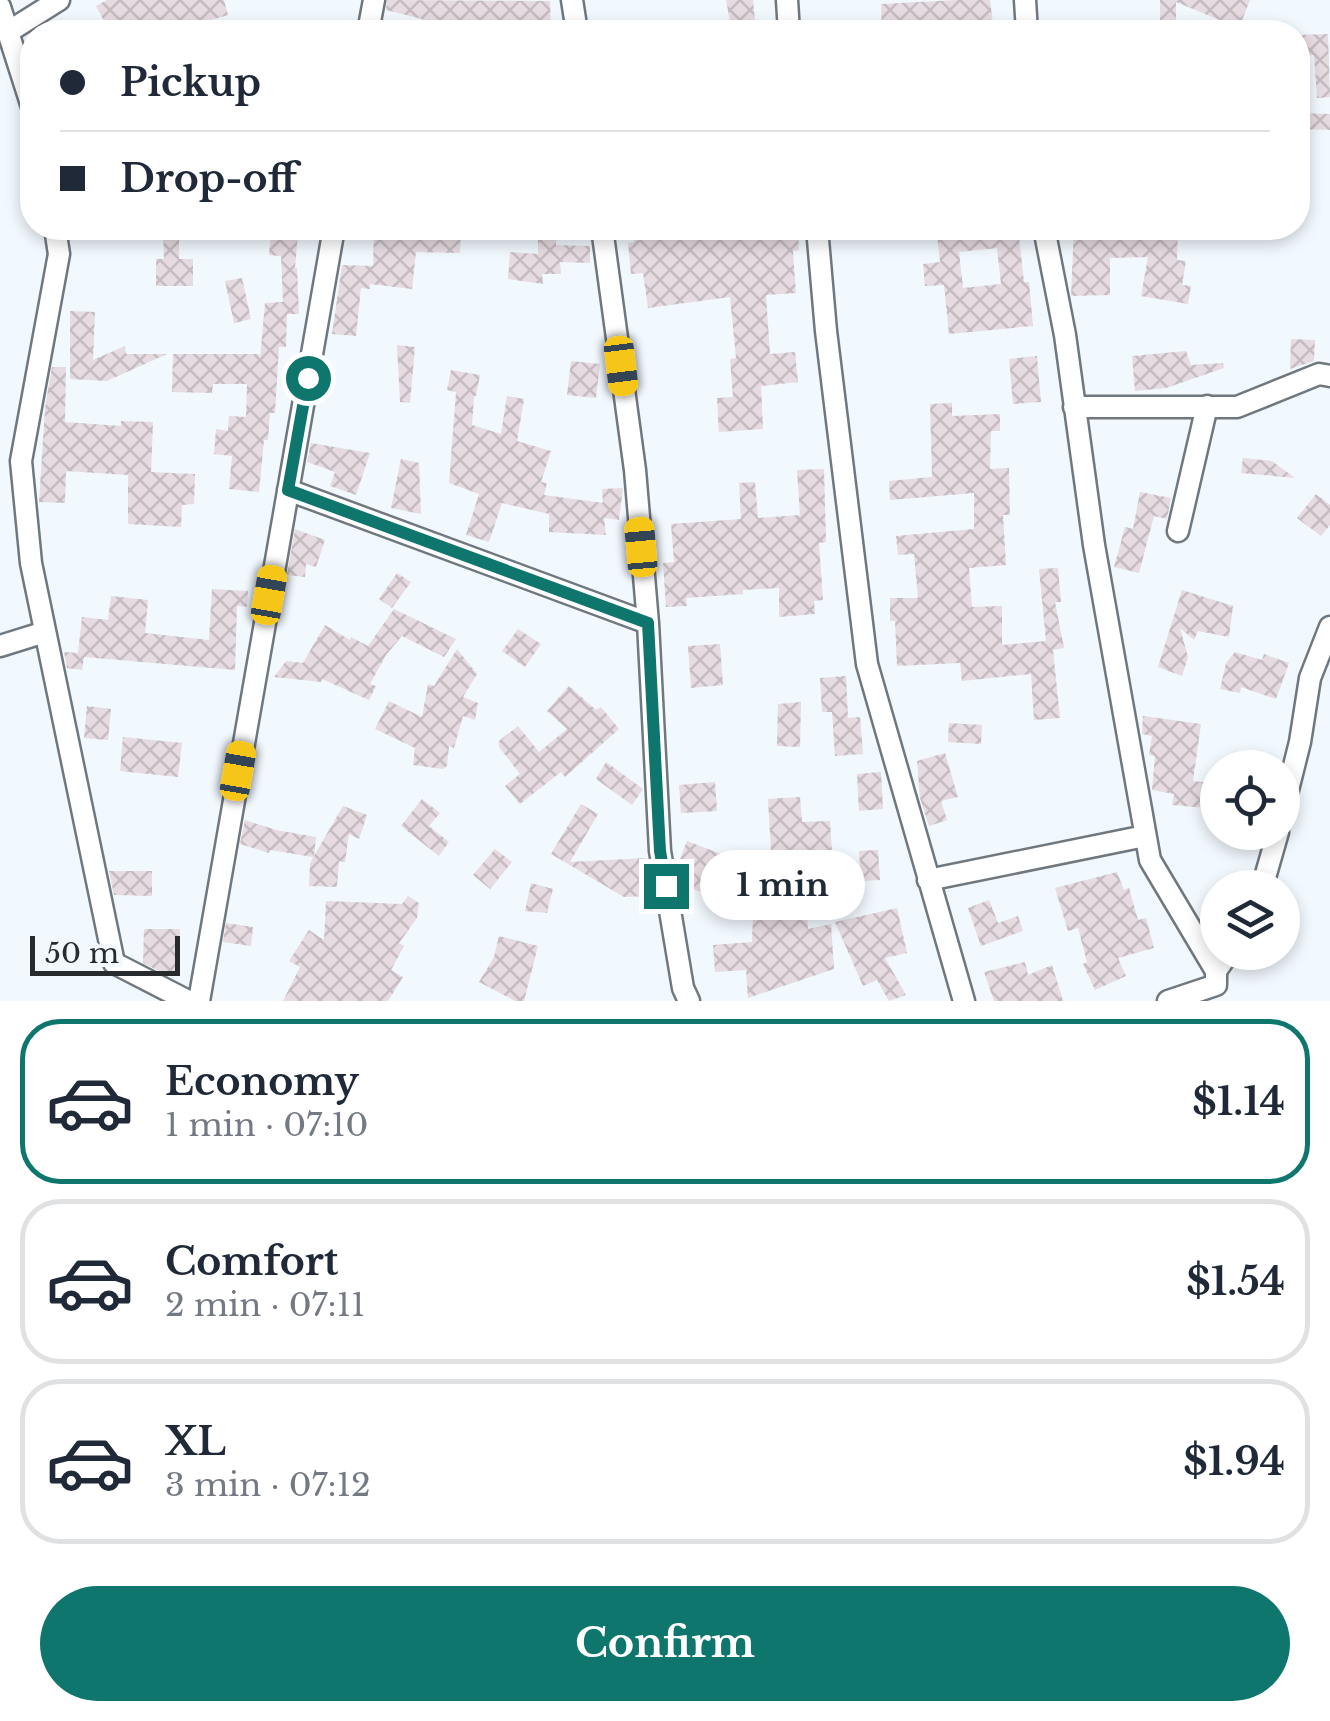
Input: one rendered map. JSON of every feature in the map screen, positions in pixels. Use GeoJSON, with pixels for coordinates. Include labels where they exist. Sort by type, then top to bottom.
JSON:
{"type":"FeatureCollection","features":[{"type":"Feature","properties":{"kind":"street"},"geometry":{"type":"LineString","coordinates":[[27,20],[59,0]]}},
{"type":"Feature","properties":{"kind":"street"},"geometry":{"type":"LineString","coordinates":[[0,7],[20,70]]}},
{"type":"Feature","properties":{"kind":"street"},"geometry":{"type":"LineString","coordinates":[[8,32],[20,24]]}},
{"type":"Feature","properties":{"kind":"street"},"geometry":{"type":"LineString","coordinates":[[57,240],[59,254],[21,461],[31,563],[114,963],[186,1001]]}},
{"type":"Feature","properties":{"kind":"street"},"geometry":{"type":"LineString","coordinates":[[199,1001],[332,240]]}},
{"type":"Feature","properties":{"kind":"street"},"geometry":{"type":"LineString","coordinates":[[604,240],[635,470],[660,851],[688,1001]]}},
{"type":"Feature","properties":{"kind":"street"},"geometry":{"type":"LineString","coordinates":[[819,240],[826,331],[867,664],[964,1001]]}},
{"type":"Feature","properties":{"kind":"street"},"geometry":{"type":"LineString","coordinates":[[1046,240],[1065,335],[1094,545],[1150,860],[1216,986],[1168,1001]]}},
{"type":"Feature","properties":{"kind":"street"},"geometry":{"type":"LineString","coordinates":[[1074,408],[1237,407],[1319,374],[1330,376]]}},
{"type":"Feature","properties":{"kind":"street"},"geometry":{"type":"LineString","coordinates":[[1178,530],[1207,406]]}},
{"type":"Feature","properties":{"kind":"street"},"geometry":{"type":"LineString","coordinates":[[288,490],[648,623]]}},
{"type":"Feature","properties":{"kind":"street"},"geometry":{"type":"LineString","coordinates":[[1298,750],[1310,678],[1330,627]]}},
{"type":"Feature","properties":{"kind":"street"},"geometry":{"type":"LineString","coordinates":[[0,646],[45,632]]}},
{"type":"Feature","properties":{"kind":"street"},"geometry":{"type":"LineString","coordinates":[[928,880],[1146,836]]}},
{"type":"Feature","properties":{"kind":"building"},"geometry":{"type":"Polygon","coordinates":[[[107,0],[224,0],[228,15],[211,20],[104,20],[96,6],[107,0]]]}},
{"type":"Feature","properties":{"kind":"building"},"geometry":{"type":"Polygon","coordinates":[[[387,0],[550,1],[551,20],[422,20],[386,10],[387,0]]]}},
{"type":"Feature","properties":{"kind":"building"},"geometry":{"type":"Polygon","coordinates":[[[726,0],[753,0],[755,20],[730,20],[726,0]]]}},
{"type":"Feature","properties":{"kind":"building"},"geometry":{"type":"Polygon","coordinates":[[[990,0],[992,20],[882,20],[881,4],[990,0]]]}},
{"type":"Feature","properties":{"kind":"building"},"geometry":{"type":"Polygon","coordinates":[[[1160,0],[1250,0],[1242,20],[1220,20],[1176,2],[1176,20],[1160,20],[1160,0]]]}},
{"type":"Feature","properties":{"kind":"building"},"geometry":{"type":"Polygon","coordinates":[[[1328,34],[1330,97],[1317,98],[1310,35],[1328,34]]]}},
{"type":"Feature","properties":{"kind":"building"},"geometry":{"type":"Polygon","coordinates":[[[1310,113],[1330,114],[1330,130],[1310,129],[1310,113]]]}},
{"type":"Feature","properties":{"kind":"building"},"geometry":{"type":"Polygon","coordinates":[[[163,240],[179,240],[179,259],[193,259],[193,286],[156,286],[156,259],[164,259],[163,240]]]}},
{"type":"Feature","properties":{"kind":"building"},"geometry":{"type":"Polygon","coordinates":[[[270,240],[297,240],[295,268],[299,314],[287,314],[286,347],[279,347],[275,413],[270,413],[268,440],[264,440],[259,492],[229,489],[232,456],[214,454],[216,429],[228,431],[229,416],[246,417],[247,384],[213,384],[212,393],[172,392],[173,354],[259,354],[260,359],[265,303],[283,302],[281,256],[269,255],[270,240]]]}},
{"type":"Feature","properties":{"kind":"building"},"geometry":{"type":"Polygon","coordinates":[[[374,240],[461,240],[460,253],[416,252],[412,289],[370,284],[370,289],[361,288],[356,336],[332,334],[342,265],[373,266],[374,240]]]}},
{"type":"Feature","properties":{"kind":"building"},"geometry":{"type":"Polygon","coordinates":[[[538,240],[556,240],[556,245],[590,246],[590,263],[560,262],[561,274],[542,274],[543,284],[508,279],[510,252],[538,254],[538,240]]]}},
{"type":"Feature","properties":{"kind":"building"},"geometry":{"type":"Polygon","coordinates":[[[799,240],[799,250],[793,251],[796,293],[766,295],[770,354],[795,352],[798,382],[761,386],[763,429],[719,432],[717,398],[733,397],[730,359],[736,358],[730,297],[648,308],[643,273],[631,274],[628,243],[799,240]]]}},
{"type":"Feature","properties":{"kind":"building"},"geometry":{"type":"Polygon","coordinates":[[[938,240],[1019,240],[1033,326],[949,334],[944,285],[925,286],[923,264],[940,262],[938,240]],[[997,248],[959,252],[963,288],[1001,284],[997,248]]]}},
{"type":"Feature","properties":{"kind":"building"},"geometry":{"type":"Polygon","coordinates":[[[1073,240],[1178,240],[1177,260],[1186,261],[1182,285],[1191,286],[1188,304],[1141,296],[1148,257],[1110,258],[1110,295],[1071,296],[1073,240]]]}},
{"type":"Feature","properties":{"kind":"building"},"geometry":{"type":"Polygon","coordinates":[[[242,278],[251,319],[234,323],[225,281],[242,278]]]}},
{"type":"Feature","properties":{"kind":"building"},"geometry":{"type":"Polygon","coordinates":[[[70,311],[95,312],[93,360],[125,346],[126,354],[167,354],[107,381],[70,379],[70,311]]]}},
{"type":"Feature","properties":{"kind":"building"},"geometry":{"type":"Polygon","coordinates":[[[1291,339],[1315,340],[1314,361],[1290,369],[1291,339]]]}},
{"type":"Feature","properties":{"kind":"building"},"geometry":{"type":"Polygon","coordinates":[[[397,345],[415,347],[410,403],[400,402],[397,345]]]}},
{"type":"Feature","properties":{"kind":"building"},"geometry":{"type":"Polygon","coordinates":[[[1186,351],[1191,365],[1223,363],[1224,368],[1166,388],[1135,391],[1132,356],[1186,351]]]}},
{"type":"Feature","properties":{"kind":"building"},"geometry":{"type":"Polygon","coordinates":[[[1037,356],[1041,402],[1013,404],[1009,359],[1037,356]]]}},
{"type":"Feature","properties":{"kind":"building"},"geometry":{"type":"Polygon","coordinates":[[[571,361],[600,364],[596,398],[567,395],[571,361]]]}},
{"type":"Feature","properties":{"kind":"building"},"geometry":{"type":"Polygon","coordinates":[[[52,367],[66,367],[65,422],[121,426],[121,421],[153,422],[151,472],[195,474],[194,504],[182,505],[181,527],[128,524],[128,475],[66,471],[65,503],[39,502],[45,408],[52,367]]]}},
{"type":"Feature","properties":{"kind":"building"},"geometry":{"type":"Polygon","coordinates":[[[451,370],[480,375],[472,425],[501,434],[507,396],[524,399],[517,441],[551,451],[541,482],[547,483],[544,495],[603,503],[602,489],[623,488],[619,520],[604,518],[606,535],[549,532],[549,514],[502,503],[489,542],[466,535],[479,494],[449,483],[456,392],[447,390],[451,370]]]}},
{"type":"Feature","properties":{"kind":"building"},"geometry":{"type":"Polygon","coordinates":[[[952,403],[952,416],[1000,414],[1000,431],[991,431],[990,469],[1009,468],[1010,515],[1003,515],[1006,565],[969,568],[972,607],[1002,606],[1002,645],[1046,641],[1039,569],[1058,568],[1061,602],[1055,602],[1064,648],[1053,650],[1060,718],[1034,720],[1031,674],[962,681],[960,663],[897,666],[890,598],[918,598],[914,554],[898,555],[896,536],[974,529],[974,493],[890,500],[889,481],[932,477],[930,404],[952,403]]]}},
{"type":"Feature","properties":{"kind":"building"},"geometry":{"type":"Polygon","coordinates":[[[311,443],[370,453],[356,495],[330,486],[335,472],[307,462],[311,443]]]}},
{"type":"Feature","properties":{"kind":"building"},"geometry":{"type":"Polygon","coordinates":[[[1243,458],[1272,461],[1295,478],[1241,473],[1243,458]]]}},
{"type":"Feature","properties":{"kind":"building"},"geometry":{"type":"Polygon","coordinates":[[[401,459],[419,463],[421,514],[391,508],[401,459]]]}},
{"type":"Feature","properties":{"kind":"building"},"geometry":{"type":"Polygon","coordinates":[[[824,469],[826,542],[819,543],[823,600],[814,601],[815,614],[779,617],[779,588],[686,598],[687,606],[666,607],[663,563],[674,562],[671,524],[741,519],[739,483],[755,482],[758,518],[800,515],[797,470],[824,469]]]}},
{"type":"Feature","properties":{"kind":"building"},"geometry":{"type":"Polygon","coordinates":[[[1140,492],[1171,498],[1167,519],[1154,516],[1139,573],[1114,567],[1125,527],[1133,529],[1140,492]]]}},
{"type":"Feature","properties":{"kind":"building"},"geometry":{"type":"Polygon","coordinates":[[[1316,494],[1330,505],[1330,525],[1321,536],[1297,518],[1316,494]]]}},
{"type":"Feature","properties":{"kind":"building"},"geometry":{"type":"Polygon","coordinates":[[[295,529],[325,540],[316,567],[306,564],[305,577],[287,575],[295,529]]]}},
{"type":"Feature","properties":{"kind":"building"},"geometry":{"type":"Polygon","coordinates":[[[397,573],[411,582],[392,608],[379,599],[397,573]]]}},
{"type":"Feature","properties":{"kind":"building"},"geometry":{"type":"Polygon","coordinates":[[[212,589],[248,591],[247,607],[237,606],[235,670],[84,657],[82,670],[67,668],[64,652],[78,653],[82,617],[108,620],[111,596],[148,600],[145,633],[209,640],[212,589]]]}},
{"type":"Feature","properties":{"kind":"building"},"geometry":{"type":"Polygon","coordinates":[[[1182,590],[1233,606],[1229,637],[1198,631],[1194,640],[1180,628],[1188,657],[1182,676],[1158,667],[1182,590]]]}},
{"type":"Feature","properties":{"kind":"building"},"geometry":{"type":"Polygon","coordinates":[[[394,609],[456,639],[444,657],[402,636],[370,684],[376,686],[369,700],[322,679],[321,682],[274,677],[286,661],[303,663],[325,625],[368,646],[394,609]]]}},
{"type":"Feature","properties":{"kind":"building"},"geometry":{"type":"Polygon","coordinates":[[[518,629],[541,644],[525,667],[502,651],[518,629]]]}},
{"type":"Feature","properties":{"kind":"building"},"geometry":{"type":"Polygon","coordinates":[[[720,644],[723,685],[691,688],[688,646],[720,644]]]}},
{"type":"Feature","properties":{"kind":"building"},"geometry":{"type":"Polygon","coordinates":[[[457,649],[477,674],[463,697],[478,703],[475,720],[463,716],[443,769],[413,765],[415,748],[375,729],[389,701],[422,717],[428,684],[434,686],[457,649]]]}},
{"type":"Feature","properties":{"kind":"building"},"geometry":{"type":"Polygon","coordinates":[[[1235,652],[1262,660],[1264,654],[1289,663],[1276,699],[1241,687],[1240,693],[1220,689],[1226,663],[1235,652]]]}},
{"type":"Feature","properties":{"kind":"building"},"geometry":{"type":"Polygon","coordinates":[[[846,676],[848,718],[860,717],[863,754],[835,756],[832,712],[822,712],[820,678],[846,676]]]}},
{"type":"Feature","properties":{"kind":"building"},"geometry":{"type":"Polygon","coordinates":[[[569,686],[596,710],[601,707],[619,729],[565,777],[561,772],[520,804],[505,786],[520,774],[499,747],[499,741],[518,726],[539,752],[567,729],[547,711],[569,686]]]}},
{"type":"Feature","properties":{"kind":"building"},"geometry":{"type":"Polygon","coordinates":[[[801,702],[800,747],[777,746],[778,704],[801,702]]]}},
{"type":"Feature","properties":{"kind":"building"},"geometry":{"type":"Polygon","coordinates":[[[87,706],[111,709],[108,740],[84,738],[87,706]]]}},
{"type":"Feature","properties":{"kind":"building"},"geometry":{"type":"Polygon","coordinates":[[[1143,716],[1201,724],[1193,781],[1200,782],[1200,807],[1172,805],[1174,794],[1152,790],[1152,736],[1142,734],[1143,716]]]}},
{"type":"Feature","properties":{"kind":"building"},"geometry":{"type":"Polygon","coordinates":[[[949,723],[982,725],[981,744],[948,742],[949,723]]]}},
{"type":"Feature","properties":{"kind":"building"},"geometry":{"type":"Polygon","coordinates":[[[123,737],[182,743],[178,777],[120,771],[123,737]]]}},
{"type":"Feature","properties":{"kind":"building"},"geometry":{"type":"Polygon","coordinates":[[[945,753],[958,797],[941,801],[947,820],[929,826],[920,798],[917,761],[945,753]]]}},
{"type":"Feature","properties":{"kind":"building"},"geometry":{"type":"Polygon","coordinates":[[[606,762],[643,789],[632,805],[596,779],[606,762]]]}},
{"type":"Feature","properties":{"kind":"building"},"geometry":{"type":"Polygon","coordinates":[[[881,772],[883,809],[859,811],[857,774],[881,772]]]}},
{"type":"Feature","properties":{"kind":"building"},"geometry":{"type":"Polygon","coordinates":[[[715,782],[717,811],[681,813],[679,785],[715,782]]]}},
{"type":"Feature","properties":{"kind":"building"},"geometry":{"type":"Polygon","coordinates":[[[800,797],[802,822],[830,821],[832,852],[809,854],[809,866],[803,867],[808,929],[831,924],[834,969],[748,998],[746,970],[715,972],[713,945],[752,942],[753,914],[780,915],[776,868],[772,869],[768,799],[800,797]]]}},
{"type":"Feature","properties":{"kind":"building"},"geometry":{"type":"Polygon","coordinates":[[[422,799],[440,813],[429,826],[449,842],[439,856],[401,826],[422,799]]]}},
{"type":"Feature","properties":{"kind":"building"},"geometry":{"type":"Polygon","coordinates":[[[581,804],[598,814],[570,862],[647,858],[651,896],[624,897],[551,854],[581,804]]]}},
{"type":"Feature","properties":{"kind":"building"},"geometry":{"type":"Polygon","coordinates":[[[343,806],[367,815],[359,839],[349,834],[345,862],[339,861],[337,887],[309,886],[313,857],[270,850],[269,853],[240,844],[245,820],[316,837],[314,856],[343,806]]]}},
{"type":"Feature","properties":{"kind":"building"},"geometry":{"type":"Polygon","coordinates":[[[687,841],[745,863],[730,903],[680,884],[677,867],[687,841]]]}},
{"type":"Feature","properties":{"kind":"building"},"geometry":{"type":"Polygon","coordinates":[[[495,849],[512,862],[490,889],[473,875],[495,849]]]}},
{"type":"Feature","properties":{"kind":"building"},"geometry":{"type":"Polygon","coordinates":[[[878,850],[880,880],[861,881],[859,851],[878,850]]]}},
{"type":"Feature","properties":{"kind":"building"},"geometry":{"type":"Polygon","coordinates":[[[109,871],[152,871],[152,896],[114,895],[109,871]]]}},
{"type":"Feature","properties":{"kind":"building"},"geometry":{"type":"Polygon","coordinates":[[[1117,872],[1124,890],[1129,888],[1138,920],[1146,918],[1154,948],[1118,958],[1126,976],[1095,990],[1083,964],[1087,962],[1078,928],[1068,931],[1055,888],[1117,872]]]}},
{"type":"Feature","properties":{"kind":"building"},"geometry":{"type":"Polygon","coordinates":[[[531,883],[553,889],[547,913],[525,911],[531,883]]]}},
{"type":"Feature","properties":{"kind":"building"},"geometry":{"type":"Polygon","coordinates":[[[408,896],[419,903],[417,918],[399,943],[404,946],[391,970],[403,977],[388,1001],[283,1001],[300,967],[289,961],[309,930],[324,940],[326,901],[402,904],[408,896]]]}},
{"type":"Feature","properties":{"kind":"building"},"geometry":{"type":"Polygon","coordinates":[[[989,900],[998,923],[1018,916],[1023,931],[981,946],[968,908],[989,900]]]}},
{"type":"Feature","properties":{"kind":"building"},"geometry":{"type":"Polygon","coordinates":[[[897,908],[907,953],[885,958],[906,995],[889,1001],[877,980],[863,986],[835,922],[897,908]]]}},
{"type":"Feature","properties":{"kind":"building"},"geometry":{"type":"Polygon","coordinates":[[[226,923],[253,927],[251,946],[223,942],[226,923]]]}},
{"type":"Feature","properties":{"kind":"building"},"geometry":{"type":"Polygon","coordinates":[[[144,929],[180,929],[179,973],[163,973],[143,963],[144,929]]]}},
{"type":"Feature","properties":{"kind":"building"},"geometry":{"type":"Polygon","coordinates":[[[499,936],[538,946],[524,1001],[515,1001],[479,982],[494,957],[499,936]]]}},
{"type":"Feature","properties":{"kind":"building"},"geometry":{"type":"Polygon","coordinates":[[[1025,962],[1028,975],[1052,965],[1063,1001],[994,1001],[984,972],[1025,962]]]}},
{"type":"Feature","properties":{"kind":"route"},"geometry":{"type":"LineString","coordinates":[[308,378],[288,490],[648,623],[660,851],[666,886]]}}]}
